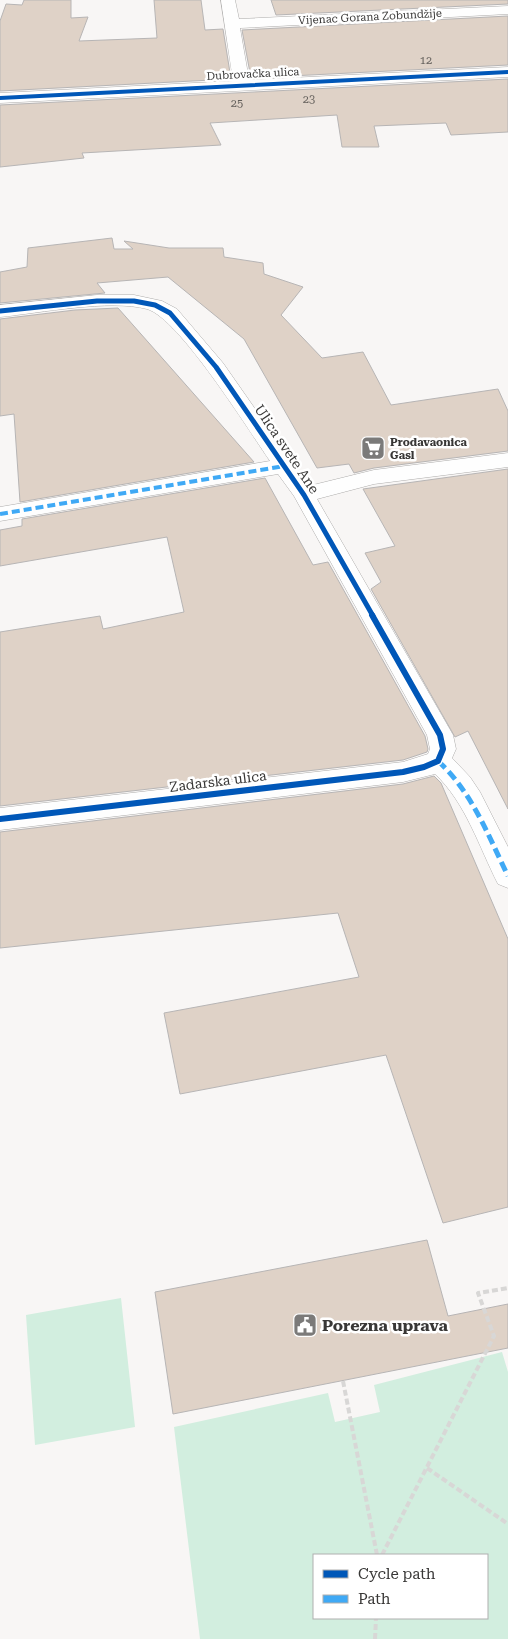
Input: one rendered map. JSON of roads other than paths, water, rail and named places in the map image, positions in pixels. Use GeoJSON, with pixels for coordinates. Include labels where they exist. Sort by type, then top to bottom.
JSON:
{"type":"FeatureCollection","features":[{"type":"Feature","properties":{"kind":"street"},"geometry":{"type":"LineString","coordinates":[[228,0],[242,85]]}},
{"type":"Feature","properties":{"kind":"street","name":"Vijenac Gorana Zobundžije"},"geometry":{"type":"LineString","coordinates":[[232,24],[508,10]]}},
{"type":"Feature","properties":{"kind":"street","name":"Dubrovačka ulica"},"geometry":{"type":"LineString","coordinates":[[0,98],[508,72]]}},
{"type":"Feature","properties":{"kind":"street","name":"Ulica svete Ane"},"geometry":{"type":"LineString","coordinates":[[0,311],[97,300],[134,301],[155,305],[170,313],[216,367],[304,495],[440,735],[444,749],[438,761]]}},
{"type":"Feature","properties":{"kind":"street"},"geometry":{"type":"LineString","coordinates":[[304,495],[374,477],[508,460]]}},
{"type":"Feature","properties":{"kind":"street","name":"Ulica svete Ane"},"geometry":{"type":"LineString","coordinates":[[0,514],[284,466]]}},
{"type":"Feature","properties":{"kind":"street"},"geometry":{"type":"LineString","coordinates":[[438,761],[456,777],[465,791],[508,876]]}},
{"type":"Feature","properties":{"kind":"street","name":"Zadarska ulica"},"geometry":{"type":"LineString","coordinates":[[0,819],[403,772],[424,767],[438,761]]}},
{"type":"Feature","properties":{"kind":"place","name":"Prodavaonica Gasl"},"geometry":{"type":"Point","coordinates":[373,448]}},
{"type":"Feature","properties":{"kind":"place","name":"Porezna uprava"},"geometry":{"type":"Point","coordinates":[305,1325]}}]}
